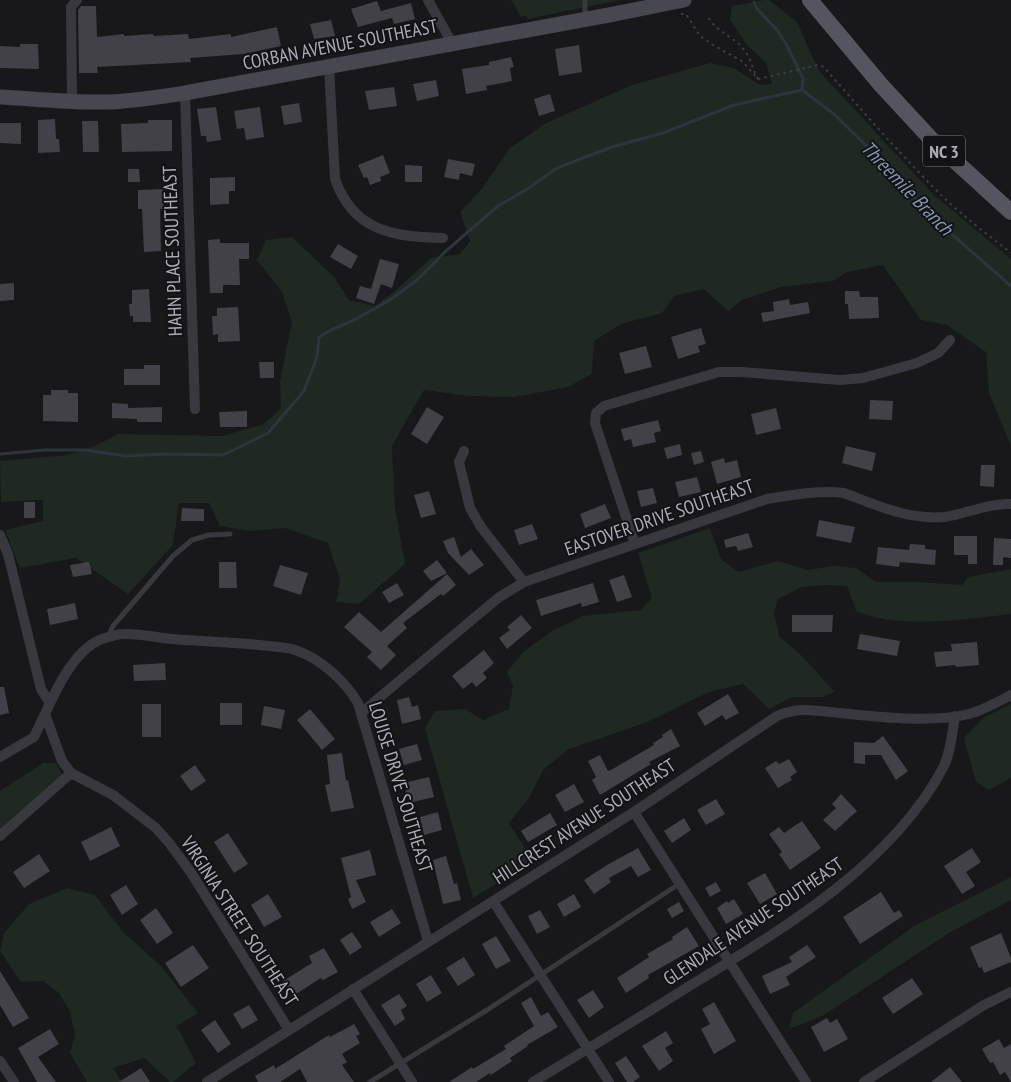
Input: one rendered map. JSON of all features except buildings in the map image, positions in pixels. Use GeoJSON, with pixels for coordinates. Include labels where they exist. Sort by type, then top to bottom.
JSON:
{"type":"FeatureCollection","features":[{"type":"Feature","properties":{"kind":"main road","name":"NC 3"},"geometry":{"type":"LineString","coordinates":[[810,0],[881,85],[932,140],[1011,212]]}},
{"type":"Feature","properties":{"kind":"main road","name":"CORBAN AVENUE SOUTHEAST"},"geometry":{"type":"LineString","coordinates":[[0,97],[107,102],[143,99],[584,20],[681,7]]}},
{"type":"Feature","properties":{"kind":"street"},"geometry":{"type":"LineString","coordinates":[[428,0],[452,43]]}},
{"type":"Feature","properties":{"kind":"street"},"geometry":{"type":"LineString","coordinates":[[72,101],[74,4]]}},
{"type":"Feature","properties":{"kind":"street"},"geometry":{"type":"LineString","coordinates":[[329,66],[334,172],[339,191],[346,203],[369,225],[384,232],[412,237],[442,238]]}},
{"type":"Feature","properties":{"kind":"street","name":"HAHN PLACE SOUTHEAST"},"geometry":{"type":"LineString","coordinates":[[185,93],[194,409]]}},
{"type":"Feature","properties":{"kind":"street"},"geometry":{"type":"LineString","coordinates":[[635,544],[596,423],[596,413],[604,406],[719,372],[742,372],[840,380],[862,378],[917,363],[938,353],[950,340]]}},
{"type":"Feature","properties":{"kind":"street"},"geometry":{"type":"LineString","coordinates":[[464,452],[459,462],[470,508],[480,526],[524,582]]}},
{"type":"Feature","properties":{"kind":"street","name":"EASTOVER DRIVE SOUTHEAST"},"geometry":{"type":"LineString","coordinates":[[361,712],[498,598],[524,582],[767,499],[798,494],[844,493],[906,516],[918,517],[942,517],[999,504],[1011,504]]}},
{"type":"Feature","properties":{"kind":"street"},"geometry":{"type":"LineString","coordinates":[[0,535],[8,554],[41,690],[50,703],[34,737],[0,757]]}},
{"type":"Feature","properties":{"kind":"street","name":"LOUISE DRIVE SOUTHEAST"},"geometry":{"type":"LineString","coordinates":[[50,703],[74,662],[87,648],[101,639],[124,634],[261,645],[294,649],[308,655],[343,682],[358,703],[428,941]]}},
{"type":"Feature","properties":{"kind":"street","name":"HILLCREST AVENUE SOUTHEAST"},"geometry":{"type":"LineString","coordinates":[[209,1081],[634,812],[783,713],[809,709],[927,719],[971,713],[1011,695]]}},
{"type":"Feature","properties":{"kind":"street"},"geometry":{"type":"LineString","coordinates":[[0,836],[71,773],[62,761],[45,714]]}},
{"type":"Feature","properties":{"kind":"street","name":"GLENDALE AVENUE SOUTHEAST"},"geometry":{"type":"LineString","coordinates":[[533,1082],[729,962],[818,902],[866,864],[903,825],[924,798],[944,766],[949,752],[955,716]]}},
{"type":"Feature","properties":{"kind":"street","name":"VIRGINIA STREET SOUTHEAST"},"geometry":{"type":"LineString","coordinates":[[71,773],[114,795],[156,828],[170,844],[192,874],[289,1030]]}},
{"type":"Feature","properties":{"kind":"street"},"geometry":{"type":"LineString","coordinates":[[634,812],[806,1082]]}},
{"type":"Feature","properties":{"kind":"street"},"geometry":{"type":"LineString","coordinates":[[493,901],[609,1082]]}},
{"type":"Feature","properties":{"kind":"street"},"geometry":{"type":"LineString","coordinates":[[353,989],[412,1082]]}},
{"type":"Feature","properties":{"kind":"street"},"geometry":{"type":"LineString","coordinates":[[864,1082],[984,1005],[1011,992]]}},
{"type":"Feature","properties":{"kind":"street"},"geometry":{"type":"LineString","coordinates":[[0,1061],[14,1082]]}},
{"type":"Feature","properties":{"kind":"lane"},"geometry":{"type":"LineString","coordinates":[[584,20],[585,0]]}},
{"type":"Feature","properties":{"kind":"lane"},"geometry":{"type":"LineString","coordinates":[[108,638],[113,626],[173,556],[192,540],[230,534]]}},
{"type":"Feature","properties":{"kind":"lane"},"geometry":{"type":"LineString","coordinates":[[370,1082],[487,1010],[679,884]]}},
{"type":"Feature","properties":{"kind":"path"},"geometry":{"type":"LineString","coordinates":[[681,7],[700,36],[722,51],[739,59],[758,79]]}},
{"type":"Feature","properties":{"kind":"path"},"geometry":{"type":"LineString","coordinates":[[706,16],[714,28],[743,48],[758,79]]}},
{"type":"Feature","properties":{"kind":"path"},"geometry":{"type":"LineString","coordinates":[[758,79],[818,65],[824,67],[944,197],[977,227],[1011,253]]}},
{"type":"Feature","properties":{"kind":"shaded area"},"geometry":{"type":"Polygon","coordinates":[[[511,0],[620,0],[528,19],[526,16],[521,17],[511,0]]]}},
{"type":"Feature","properties":{"kind":"shaded area"},"geometry":{"type":"Polygon","coordinates":[[[769,0],[797,22],[819,71],[933,194],[1011,259],[1011,446],[989,393],[986,352],[947,325],[921,320],[883,265],[847,272],[833,281],[781,287],[742,300],[728,311],[704,289],[674,296],[662,313],[621,324],[594,341],[592,374],[568,387],[514,397],[469,396],[424,390],[392,446],[395,507],[405,564],[359,604],[336,602],[340,580],[328,543],[285,528],[248,531],[220,526],[209,503],[179,503],[173,545],[128,594],[76,558],[20,568],[5,530],[43,521],[43,500],[1,502],[0,461],[67,455],[95,446],[118,434],[222,436],[264,424],[281,408],[280,381],[292,322],[282,292],[257,260],[266,240],[292,237],[334,277],[349,300],[375,306],[395,291],[431,258],[460,254],[470,241],[460,212],[480,191],[510,148],[546,123],[632,85],[710,63],[734,68],[760,85],[772,84],[766,63],[747,45],[730,20],[732,6],[769,0]]]}},
{"type":"Feature","properties":{"kind":"shaded area"},"geometry":{"type":"Polygon","coordinates":[[[710,528],[721,559],[738,572],[778,561],[807,570],[834,566],[856,568],[876,582],[962,585],[968,577],[1011,569],[1011,614],[932,622],[912,622],[873,617],[856,611],[847,586],[802,587],[778,599],[774,613],[779,636],[800,654],[835,692],[822,697],[792,697],[769,709],[743,684],[709,692],[645,723],[569,749],[543,770],[529,798],[509,823],[533,861],[473,898],[425,728],[435,711],[465,709],[483,720],[509,709],[513,686],[507,672],[523,652],[552,631],[583,616],[641,610],[652,598],[638,553],[710,528]]]}},
{"type":"Feature","properties":{"kind":"shaded area"},"geometry":{"type":"Polygon","coordinates":[[[1011,704],[1011,778],[989,790],[976,782],[964,738],[983,718],[1011,704]]]}},
{"type":"Feature","properties":{"kind":"shaded area"},"geometry":{"type":"Polygon","coordinates":[[[43,763],[56,763],[63,776],[0,830],[0,791],[43,763]]]}},
{"type":"Feature","properties":{"kind":"shaded area"},"geometry":{"type":"Polygon","coordinates":[[[1011,877],[1011,900],[949,933],[824,1015],[789,1029],[793,1013],[914,926],[1011,877]]]}},
{"type":"Feature","properties":{"kind":"shaded area"},"geometry":{"type":"Polygon","coordinates":[[[67,888],[95,895],[123,932],[161,966],[198,1013],[177,1026],[196,1063],[173,1082],[170,1082],[144,1058],[113,1068],[122,1082],[87,1082],[70,1053],[75,1035],[70,1012],[59,993],[43,981],[21,982],[0,951],[4,933],[29,904],[67,888]]]}},
{"type":"Feature","properties":{"kind":"waterway"},"geometry":{"type":"LineString","coordinates":[[754,2],[757,9],[778,31],[786,44],[803,78],[802,90]]}},
{"type":"Feature","properties":{"kind":"waterway","name":"Threemile Branch"},"geometry":{"type":"LineString","coordinates":[[802,90],[834,114],[892,171],[931,216],[1011,286]]}},
{"type":"Feature","properties":{"kind":"waterway"},"geometry":{"type":"LineString","coordinates":[[0,454],[45,450],[85,450],[126,456],[165,454],[223,455],[268,433],[304,391],[317,357],[319,337],[390,300],[417,280],[446,251],[498,206],[529,188],[557,168],[612,147],[663,133],[734,105],[802,90]]}}]}
